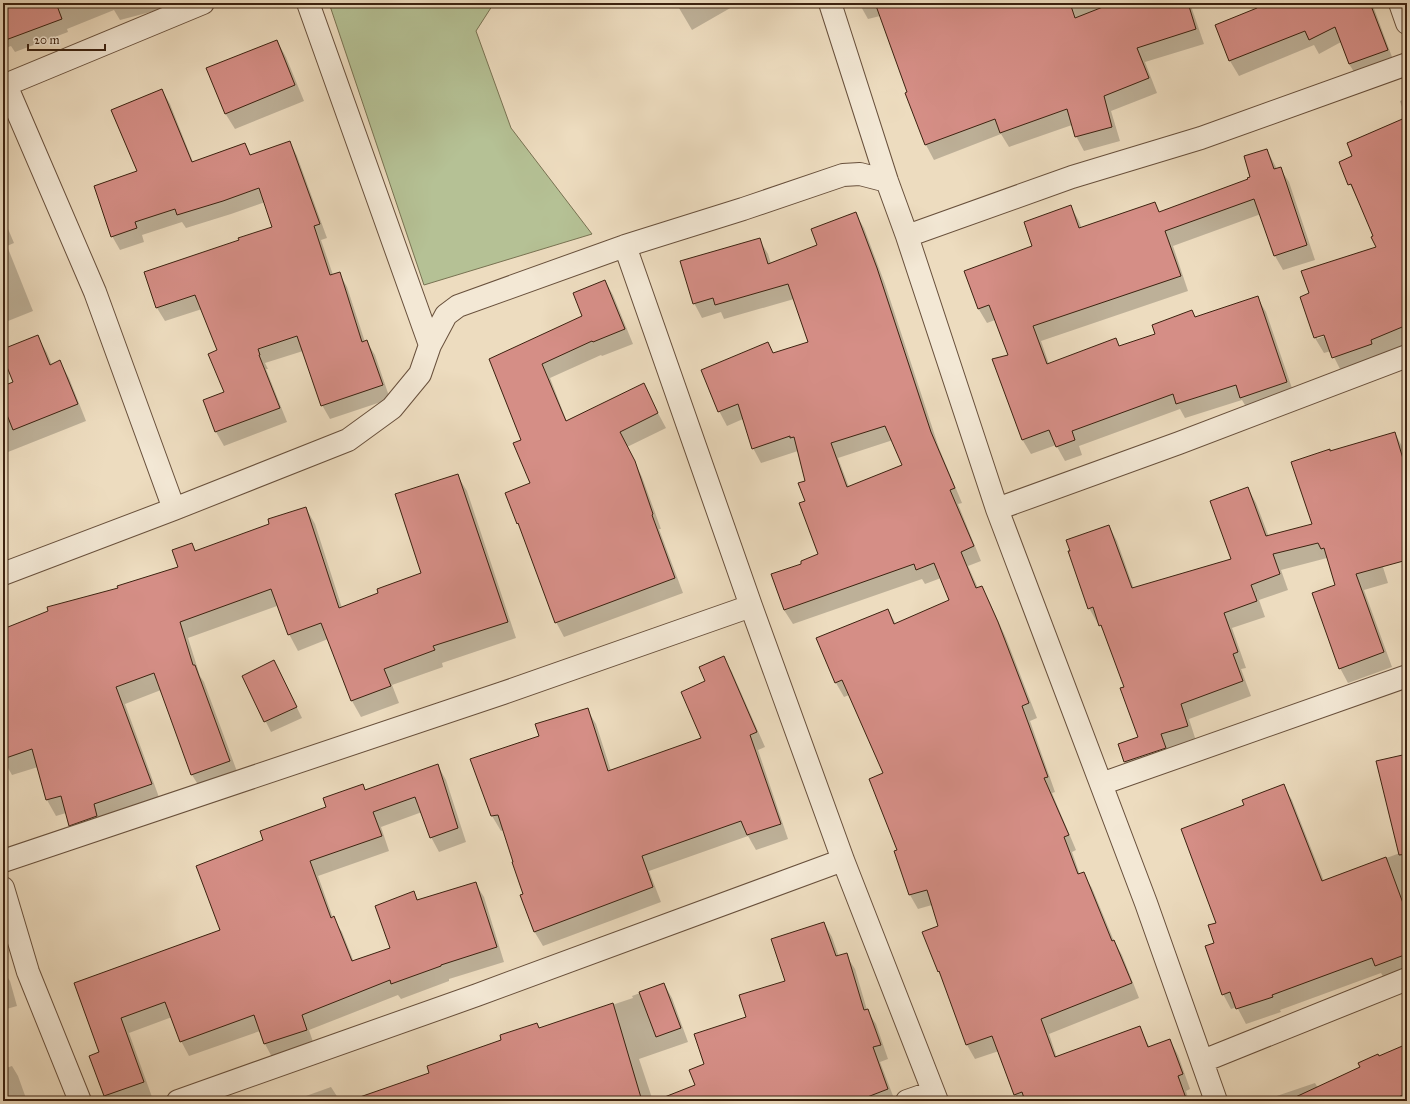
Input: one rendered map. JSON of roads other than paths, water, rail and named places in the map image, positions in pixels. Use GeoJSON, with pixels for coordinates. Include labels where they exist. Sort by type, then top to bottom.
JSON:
{"type":"FeatureCollection","features":[{"type":"Feature","properties":{"kind":"street"},"geometry":{"type":"LineString","coordinates":[[174,509],[95,292],[5,85],[203,3]]}},
{"type":"Feature","properties":{"kind":"street"},"geometry":{"type":"LineString","coordinates":[[308,3],[430,345]]}},
{"type":"Feature","properties":{"kind":"street"},"geometry":{"type":"LineString","coordinates":[[830,3],[887,181],[997,509],[1101,784],[1216,1101]]}},
{"type":"Feature","properties":{"kind":"street"},"geometry":{"type":"LineString","coordinates":[[1400,3],[1407,23]]}},
{"type":"Feature","properties":{"kind":"street"},"geometry":{"type":"LineString","coordinates":[[906,236],[1072,177],[1201,138],[1407,64]]}},
{"type":"Feature","properties":{"kind":"street"},"geometry":{"type":"LineString","coordinates":[[3,574],[174,509],[348,440],[392,408],[420,374],[430,345],[446,315],[458,306],[625,246],[743,209],[843,175],[860,174],[887,181]]}},
{"type":"Feature","properties":{"kind":"street"},"geometry":{"type":"LineString","coordinates":[[625,246],[751,606],[843,860],[935,1096],[908,1101]]}},
{"type":"Feature","properties":{"kind":"street"},"geometry":{"type":"LineString","coordinates":[[997,509],[1179,443],[1407,356]]}},
{"type":"Feature","properties":{"kind":"street"},"geometry":{"type":"LineString","coordinates":[[3,861],[503,693],[751,606]]}},
{"type":"Feature","properties":{"kind":"street"},"geometry":{"type":"LineString","coordinates":[[1101,784],[1407,676]]}},
{"type":"Feature","properties":{"kind":"street"},"geometry":{"type":"LineString","coordinates":[[178,1101],[477,996],[843,860]]}},
{"type":"Feature","properties":{"kind":"street"},"geometry":{"type":"LineString","coordinates":[[3,888],[28,972],[80,1101]]}},
{"type":"Feature","properties":{"kind":"street"},"geometry":{"type":"LineString","coordinates":[[1202,1061],[1407,979]]}}]}
